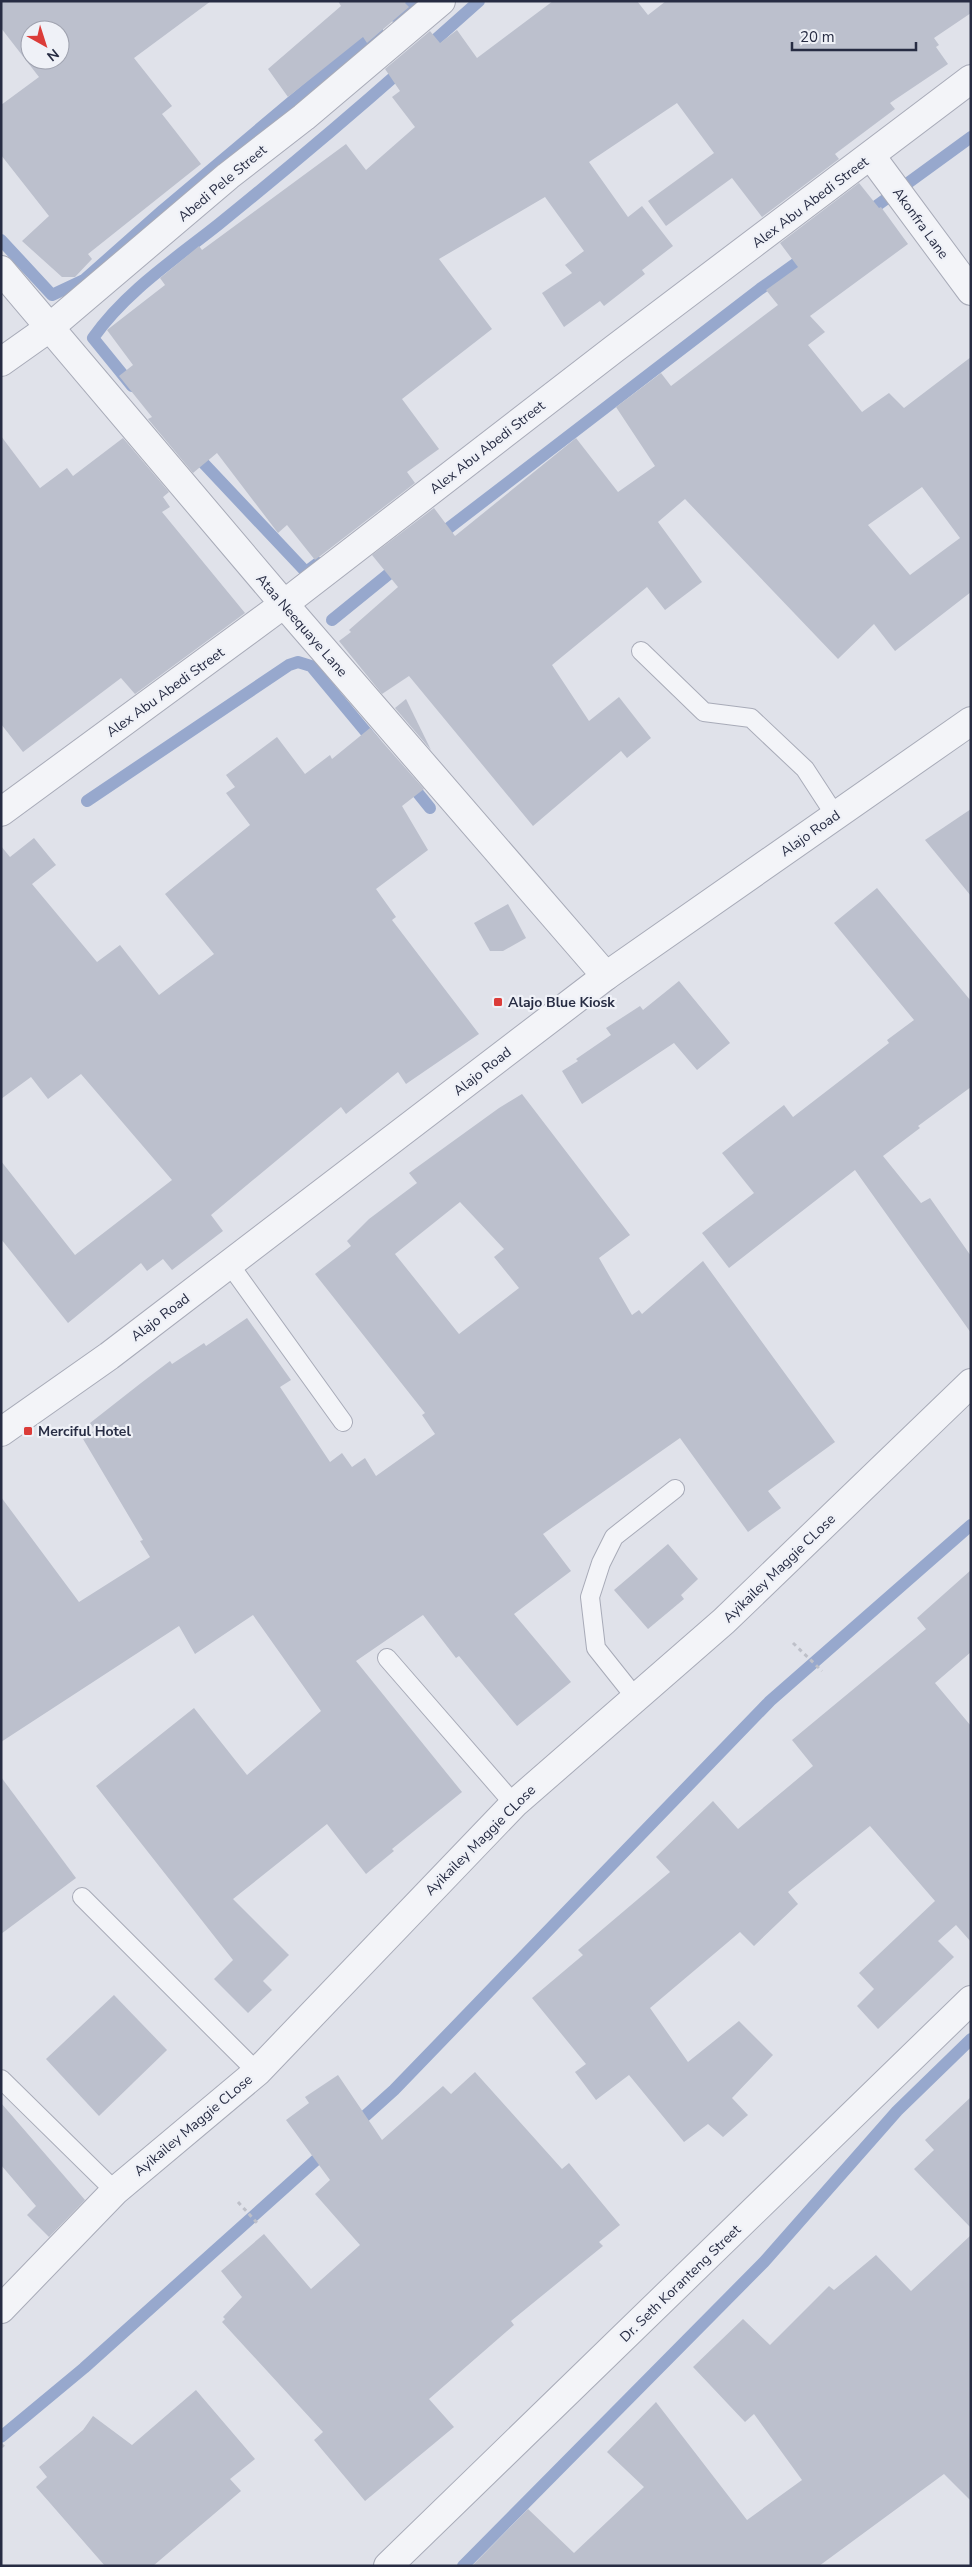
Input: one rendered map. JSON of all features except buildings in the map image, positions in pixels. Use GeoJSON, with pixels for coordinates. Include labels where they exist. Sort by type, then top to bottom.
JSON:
{"type":"FeatureCollection","features":[{"type":"Feature","properties":{"kind":"street","name":"Abedi Pele Street"},"geometry":{"type":"LineString","coordinates":[[1,362],[49,328],[228,176],[304,117],[441,1]]}},
{"type":"Feature","properties":{"kind":"street","name":"Alex Abu Abedi Street"},"geometry":{"type":"LineString","coordinates":[[1,812],[284,604],[614,349],[971,79]]}},
{"type":"Feature","properties":{"kind":"street","name":"Akonfra Lane"},"geometry":{"type":"LineString","coordinates":[[871,156],[971,290]]}},
{"type":"Feature","properties":{"kind":"street","name":"Ataa Neequaye Lane"},"geometry":{"type":"LineString","coordinates":[[1,270],[284,604],[606,976]]}},
{"type":"Feature","properties":{"kind":"street","name":"Alajo Road"},"geometry":{"type":"LineString","coordinates":[[1,1432],[109,1356],[230,1265],[606,976],[971,722]]}},
{"type":"Feature","properties":{"kind":"street","name":"Ayikailey Maggie CLose"},"geometry":{"type":"LineString","coordinates":[[1,2309],[115,2191],[257,2072],[514,1804],[635,1697],[724,1622],[971,1382]]}},
{"type":"Feature","properties":{"kind":"street","name":"Dr. Seth Koranteng Street"},"geometry":{"type":"LineString","coordinates":[[388,2566],[971,2000]]}},
{"type":"Feature","properties":{"kind":"lane"},"geometry":{"type":"LineString","coordinates":[[641,652],[704,712],[751,718],[805,769],[835,815]]}},
{"type":"Feature","properties":{"kind":"lane"},"geometry":{"type":"LineString","coordinates":[[230,1265],[343,1422]]}},
{"type":"Feature","properties":{"kind":"lane"},"geometry":{"type":"LineString","coordinates":[[635,1697],[596,1648],[590,1597],[601,1564],[614,1537],[675,1489]]}},
{"type":"Feature","properties":{"kind":"lane"},"geometry":{"type":"LineString","coordinates":[[387,1658],[514,1804]]}},
{"type":"Feature","properties":{"kind":"lane"},"geometry":{"type":"LineString","coordinates":[[82,1897],[257,2072]]}},
{"type":"Feature","properties":{"kind":"lane"},"geometry":{"type":"LineString","coordinates":[[1,2079],[115,2191]]}},
{"type":"Feature","properties":{"kind":"path"},"geometry":{"type":"LineString","coordinates":[[793,1643],[822,1671]]}},
{"type":"Feature","properties":{"kind":"path"},"geometry":{"type":"LineString","coordinates":[[238,2202],[259,2225]]}},
{"type":"Feature","properties":{"kind":"waterway"},"geometry":{"type":"LineString","coordinates":[[395,16],[412,1]]}},
{"type":"Feature","properties":{"kind":"waterway"},"geometry":{"type":"LineString","coordinates":[[425,49],[479,1]]}},
{"type":"Feature","properties":{"kind":"waterway"},"geometry":{"type":"LineString","coordinates":[[1,240],[52,295],[84,280],[163,210],[377,30]]}},
{"type":"Feature","properties":{"kind":"waterway"},"geometry":{"type":"LineString","coordinates":[[132,386],[93,338],[106,321],[135,291],[266,186],[404,68]]}},
{"type":"Feature","properties":{"kind":"waterway"},"geometry":{"type":"LineString","coordinates":[[864,215],[971,137]]}},
{"type":"Feature","properties":{"kind":"waterway"},"geometry":{"type":"LineString","coordinates":[[437,537],[760,289],[809,254]]}},
{"type":"Feature","properties":{"kind":"waterway"},"geometry":{"type":"LineString","coordinates":[[193,452],[306,572],[318,563]]}},
{"type":"Feature","properties":{"kind":"waterway"},"geometry":{"type":"LineString","coordinates":[[332,620],[401,564]]}},
{"type":"Feature","properties":{"kind":"waterway"},"geometry":{"type":"LineString","coordinates":[[87,801],[289,665],[298,662],[311,666],[376,744]]}},
{"type":"Feature","properties":{"kind":"waterway"},"geometry":{"type":"LineString","coordinates":[[409,782],[430,808]]}},
{"type":"Feature","properties":{"kind":"waterway"},"geometry":{"type":"LineString","coordinates":[[354,2126],[394,2090],[770,1701],[971,1525]]}},
{"type":"Feature","properties":{"kind":"waterway"},"geometry":{"type":"LineString","coordinates":[[463,2566],[764,2262],[897,2111],[971,2039]]}},
{"type":"Feature","properties":{"kind":"waterway"},"geometry":{"type":"LineString","coordinates":[[1,2437],[84,2368],[327,2150]]}},
{"type":"Feature","properties":{"kind":"place","name":"Alajo Blue Kiosk"},"geometry":{"type":"Point","coordinates":[498,1002]}},
{"type":"Feature","properties":{"kind":"place","name":"Merciful Hotel"},"geometry":{"type":"Point","coordinates":[28,1431]}}]}
